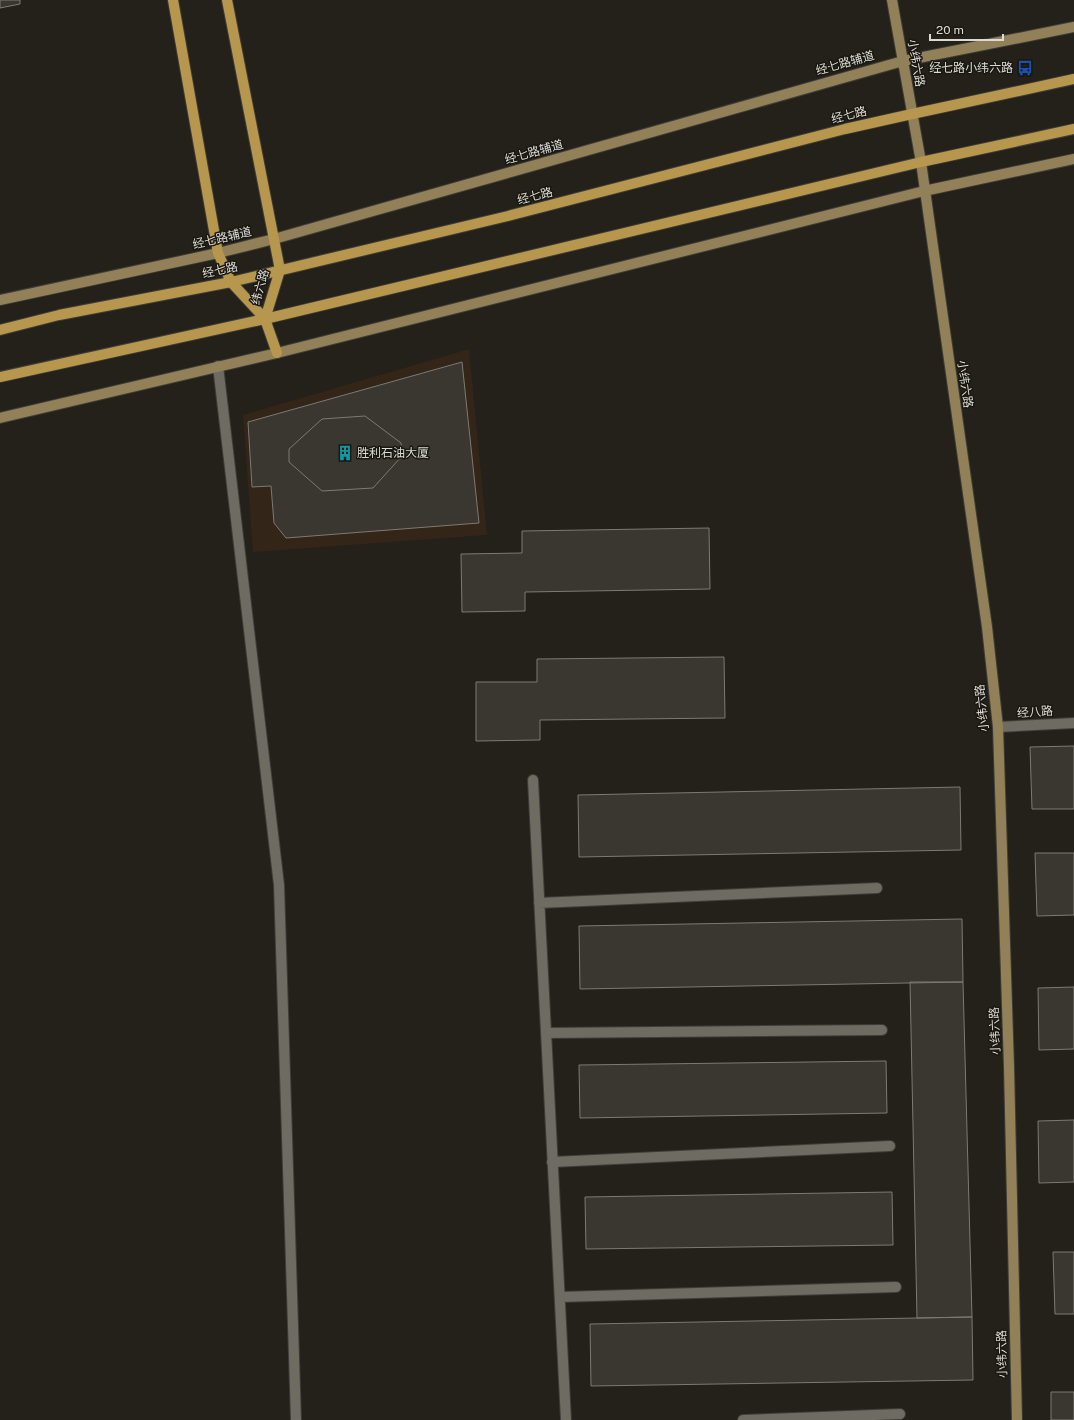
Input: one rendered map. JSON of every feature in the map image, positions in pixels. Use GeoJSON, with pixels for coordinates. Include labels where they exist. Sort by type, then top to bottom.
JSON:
{"type":"FeatureCollection","features":[{"type":"Feature","properties":{"kind":"main road","name":"纬六路"},"geometry":{"type":"LineString","coordinates":[[173,0],[218,253],[231,282],[265,319]]}},
{"type":"Feature","properties":{"kind":"main road","name":"纬六路"},"geometry":{"type":"LineString","coordinates":[[227,0],[280,270],[265,319]]}},
{"type":"Feature","properties":{"kind":"main road","name":"经七路"},"geometry":{"type":"LineString","coordinates":[[0,330],[59,315],[231,282],[508,216],[837,131],[1074,79]]}},
{"type":"Feature","properties":{"kind":"main road"},"geometry":{"type":"LineString","coordinates":[[0,377],[265,319],[921,162],[1074,129]]}},
{"type":"Feature","properties":{"kind":"main road"},"geometry":{"type":"LineString","coordinates":[[265,319],[277,353]]}},
{"type":"Feature","properties":{"kind":"street","name":"小纬六路"},"geometry":{"type":"LineString","coordinates":[[892,0],[921,162],[987,627],[998,727],[1009,1067],[1017,1420]]}},
{"type":"Feature","properties":{"kind":"street","name":"经七路辅道"},"geometry":{"type":"LineString","coordinates":[[0,300],[218,253],[903,61],[1074,27]]}},
{"type":"Feature","properties":{"kind":"street"},"geometry":{"type":"LineString","coordinates":[[0,418],[277,353],[924,191],[1074,159]]}},
{"type":"Feature","properties":{"kind":"street"},"geometry":{"type":"LineString","coordinates":[[218,366],[279,885],[296,1420]]}},
{"type":"Feature","properties":{"kind":"street","name":"经八路"},"geometry":{"type":"LineString","coordinates":[[998,727],[1074,723]]}},
{"type":"Feature","properties":{"kind":"street"},"geometry":{"type":"LineString","coordinates":[[533,780],[566,1420]]}},
{"type":"Feature","properties":{"kind":"street"},"geometry":{"type":"LineString","coordinates":[[539,903],[877,888]]}},
{"type":"Feature","properties":{"kind":"street"},"geometry":{"type":"LineString","coordinates":[[546,1033],[882,1030]]}},
{"type":"Feature","properties":{"kind":"street"},"geometry":{"type":"LineString","coordinates":[[552,1162],[890,1146]]}},
{"type":"Feature","properties":{"kind":"street"},"geometry":{"type":"LineString","coordinates":[[560,1297],[896,1287]]}},
{"type":"Feature","properties":{"kind":"street"},"geometry":{"type":"LineString","coordinates":[[743,1420],[900,1414]]}},
{"type":"Feature","properties":{"kind":"shaded area"},"geometry":{"type":"Polygon","coordinates":[[[469,349],[487,535],[253,552],[243,415],[469,349]]]}},
{"type":"Feature","properties":{"kind":"building"},"geometry":{"type":"Polygon","coordinates":[[[0,0],[20,0],[20,4],[0,8],[0,0]]]}},
{"type":"Feature","properties":{"kind":"building"},"geometry":{"type":"Polygon","coordinates":[[[462,362],[479,523],[286,538],[274,523],[271,486],[252,487],[248,422],[462,362]]]}},
{"type":"Feature","properties":{"kind":"building","name":"胜利石油大厦"},"geometry":{"type":"Polygon","coordinates":[[[365,416],[401,443],[402,456],[373,488],[322,491],[289,462],[289,449],[322,419],[365,416]]]}},
{"type":"Feature","properties":{"kind":"building"},"geometry":{"type":"Polygon","coordinates":[[[709,528],[710,589],[525,592],[525,611],[462,612],[461,554],[522,553],[522,531],[709,528]]]}},
{"type":"Feature","properties":{"kind":"building"},"geometry":{"type":"Polygon","coordinates":[[[724,657],[725,718],[540,720],[540,740],[476,741],[476,682],[537,682],[537,659],[724,657]]]}},
{"type":"Feature","properties":{"kind":"building"},"geometry":{"type":"Polygon","coordinates":[[[1074,746],[1074,809],[1032,809],[1030,747],[1074,746]]]}},
{"type":"Feature","properties":{"kind":"building"},"geometry":{"type":"Polygon","coordinates":[[[960,787],[961,850],[579,857],[578,795],[960,787]]]}},
{"type":"Feature","properties":{"kind":"building"},"geometry":{"type":"Polygon","coordinates":[[[1035,853],[1074,853],[1074,915],[1037,916],[1035,853]]]}},
{"type":"Feature","properties":{"kind":"building"},"geometry":{"type":"Polygon","coordinates":[[[962,919],[963,982],[580,989],[579,926],[962,919]]]}},
{"type":"Feature","properties":{"kind":"building"},"geometry":{"type":"Polygon","coordinates":[[[910,982],[963,982],[972,1317],[917,1318],[910,982]]]}},
{"type":"Feature","properties":{"kind":"building"},"geometry":{"type":"Polygon","coordinates":[[[1074,987],[1074,1049],[1039,1050],[1038,988],[1074,987]]]}},
{"type":"Feature","properties":{"kind":"building"},"geometry":{"type":"Polygon","coordinates":[[[886,1061],[887,1113],[580,1118],[579,1065],[886,1061]]]}},
{"type":"Feature","properties":{"kind":"building"},"geometry":{"type":"Polygon","coordinates":[[[1074,1120],[1074,1182],[1039,1183],[1038,1121],[1074,1120]]]}},
{"type":"Feature","properties":{"kind":"building"},"geometry":{"type":"Polygon","coordinates":[[[892,1192],[893,1245],[586,1249],[585,1197],[892,1192]]]}},
{"type":"Feature","properties":{"kind":"building"},"geometry":{"type":"Polygon","coordinates":[[[1053,1252],[1074,1252],[1074,1314],[1055,1314],[1053,1252]]]}},
{"type":"Feature","properties":{"kind":"building"},"geometry":{"type":"Polygon","coordinates":[[[972,1317],[973,1380],[591,1386],[590,1324],[972,1317]]]}},
{"type":"Feature","properties":{"kind":"building"},"geometry":{"type":"Polygon","coordinates":[[[1051,1392],[1074,1392],[1074,1420],[1051,1420],[1051,1392]]]}},
{"type":"Feature","properties":{"kind":"place","name":"经七路小纬六路"},"geometry":{"type":"Point","coordinates":[1025,68]}},
{"type":"Feature","properties":{"kind":"place","name":"胜利石油大厦"},"geometry":{"type":"Point","coordinates":[345,453]}}]}
